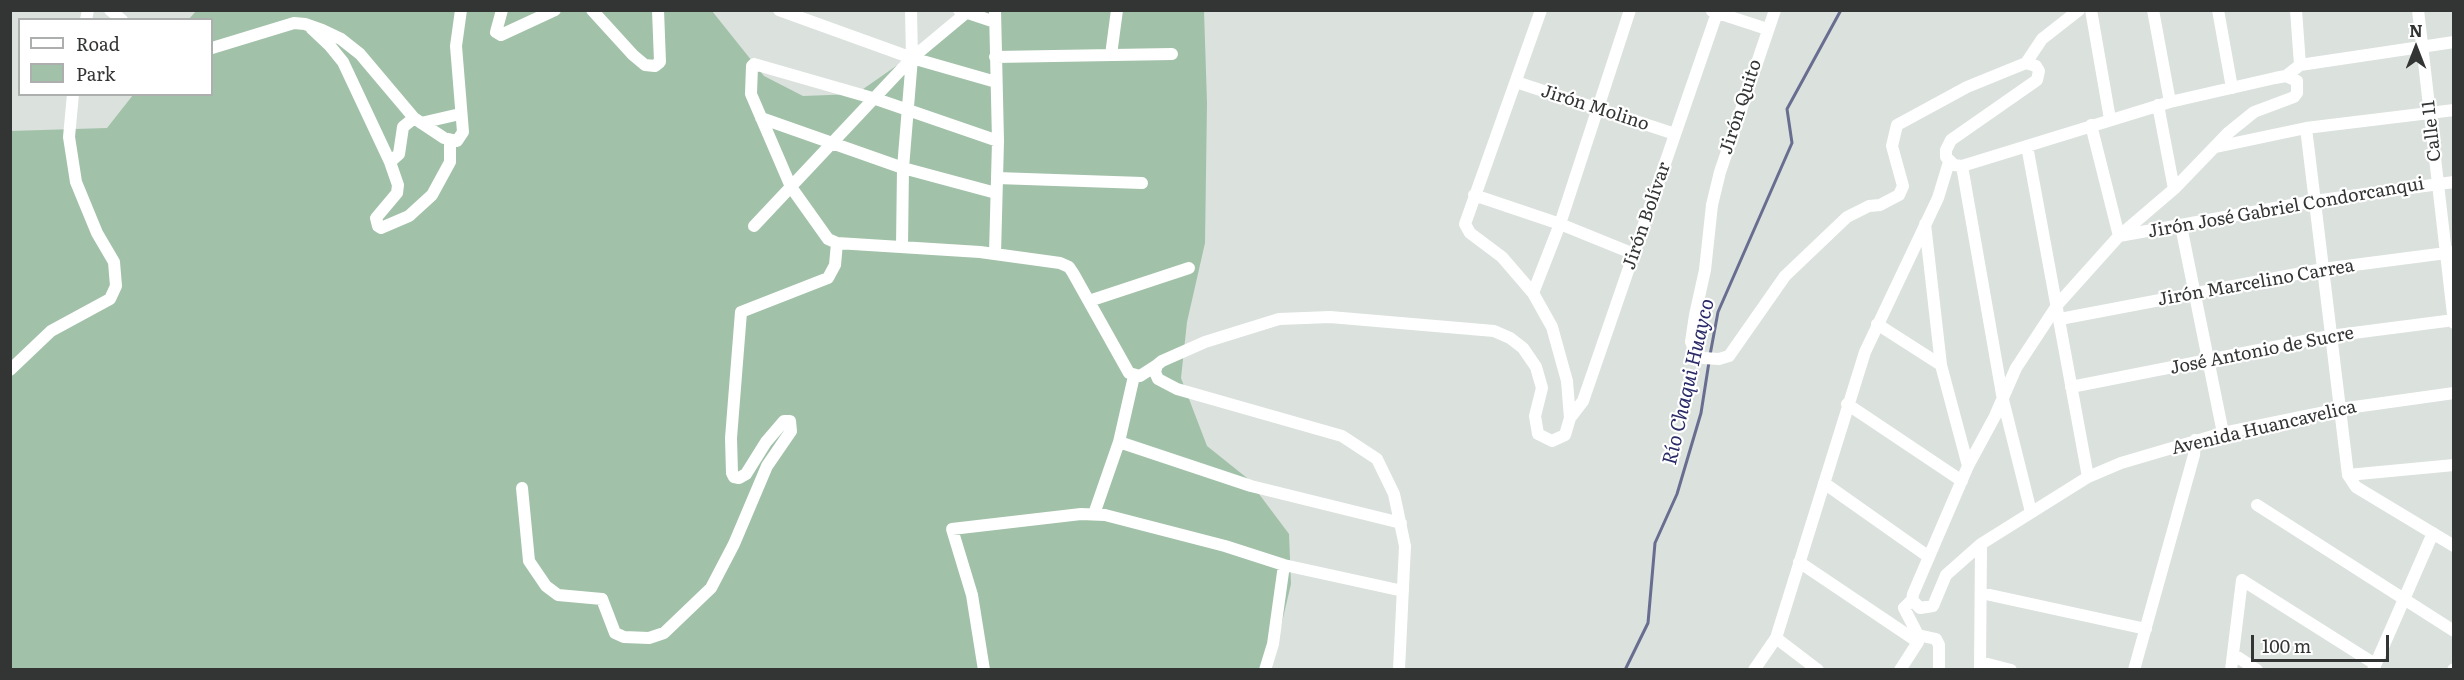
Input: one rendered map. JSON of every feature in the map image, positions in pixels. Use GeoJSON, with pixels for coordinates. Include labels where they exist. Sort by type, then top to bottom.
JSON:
{"type":"FeatureCollection","features":[{"type":"Feature","properties":{"kind":"street"},"geometry":{"type":"LineString","coordinates":[[213,48],[294,23],[305,24],[341,39],[360,54],[418,121],[450,141],[457,141],[463,132],[456,46],[461,10]]}},
{"type":"Feature","properties":{"kind":"street"},"geometry":{"type":"LineString","coordinates":[[502,10],[496,32],[501,35],[555,10]]}},
{"type":"Feature","properties":{"kind":"street"},"geometry":{"type":"LineString","coordinates":[[592,10],[633,55],[645,65],[655,66],[660,62],[658,10]]}},
{"type":"Feature","properties":{"kind":"street"},"geometry":{"type":"LineString","coordinates":[[779,10],[912,58],[996,82]]}},
{"type":"Feature","properties":{"kind":"street"},"geometry":{"type":"LineString","coordinates":[[902,246],[903,168],[912,58],[911,10]]}},
{"type":"Feature","properties":{"kind":"street"},"geometry":{"type":"LineString","coordinates":[[1111,55],[1117,10]]}},
{"type":"Feature","properties":{"kind":"street"},"geometry":{"type":"LineString","coordinates":[[1541,10],[1465,224],[1466,229],[1502,257],[1533,292],[1552,327],[1567,381],[1570,418]]}},
{"type":"Feature","properties":{"kind":"street"},"geometry":{"type":"LineString","coordinates":[[1533,292],[1560,224],[1630,10]]}},
{"type":"Feature","properties":{"kind":"street","name":"Jirón Quito"},"geometry":{"type":"LineString","coordinates":[[1775,10],[1720,172],[1712,205],[1705,270],[1691,342],[1696,353],[1703,358],[1719,359],[1729,356],[1785,276],[1847,217],[1869,206],[1880,206],[1899,195],[1902,186],[1892,146],[1897,125],[1967,87],[2026,63]]}},
{"type":"Feature","properties":{"kind":"street"},"geometry":{"type":"LineString","coordinates":[[1754,669],[1776,638],[1847,404],[1877,324],[1938,198],[1949,162],[1946,150],[1958,134],[2037,80],[2039,71],[2036,66],[2026,63],[2042,39],[2079,10]]}},
{"type":"Feature","properties":{"kind":"street"},"geometry":{"type":"LineString","coordinates":[[2091,10],[2110,119]]}},
{"type":"Feature","properties":{"kind":"street"},"geometry":{"type":"LineString","coordinates":[[2153,10],[2174,189]]}},
{"type":"Feature","properties":{"kind":"street"},"geometry":{"type":"LineString","coordinates":[[2218,10],[2232,88]]}},
{"type":"Feature","properties":{"kind":"street"},"geometry":{"type":"LineString","coordinates":[[2296,10],[2300,65]]}},
{"type":"Feature","properties":{"kind":"street","name":"Calle 11"},"geometry":{"type":"LineString","coordinates":[[2418,10],[2438,183],[2449,252],[2453,321]]}},
{"type":"Feature","properties":{"kind":"street"},"geometry":{"type":"LineString","coordinates":[[1715,11],[1767,29]]}},
{"type":"Feature","properties":{"kind":"street","name":"Jirón Bolívar"},"geometry":{"type":"LineString","coordinates":[[1157,365],[1205,342],[1280,319],[1330,318],[1494,331],[1510,338],[1523,348],[1536,367],[1542,388],[1535,416],[1538,434],[1545,439],[1560,439],[1568,429],[1570,418],[1583,402],[1715,11]]}},
{"type":"Feature","properties":{"kind":"street"},"geometry":{"type":"LineString","coordinates":[[754,226],[876,99],[912,58],[962,12],[995,16],[998,141],[995,254]]}},
{"type":"Feature","properties":{"kind":"street"},"geometry":{"type":"LineString","coordinates":[[305,24],[330,46],[343,62],[390,162],[398,185],[397,193],[376,218],[378,226],[381,228],[409,216],[432,195],[450,162],[450,141]]}},
{"type":"Feature","properties":{"kind":"street"},"geometry":{"type":"LineString","coordinates":[[1949,162],[1962,166],[2110,119],[2286,76],[2300,65],[2454,42]]}},
{"type":"Feature","properties":{"kind":"street"},"geometry":{"type":"LineString","coordinates":[[995,57],[1172,54]]}},
{"type":"Feature","properties":{"kind":"street"},"geometry":{"type":"LineString","coordinates":[[998,141],[907,108],[754,64],[752,66],[751,94],[791,187],[828,239],[837,243],[995,254],[1060,263],[1069,267],[1126,368],[1134,376]]}},
{"type":"Feature","properties":{"kind":"street"},"geometry":{"type":"LineString","coordinates":[[1918,638],[1904,608],[1914,602],[1929,557],[1968,466],[2016,368],[2058,304],[2119,236],[2174,189],[2254,112],[2294,98],[2297,93],[2297,81],[2286,76]]}},
{"type":"Feature","properties":{"kind":"street","name":"Jirón Molino"},"geometry":{"type":"LineString","coordinates":[[1516,82],[1675,134]]}},
{"type":"Feature","properties":{"kind":"street"},"geometry":{"type":"LineString","coordinates":[[10,370],[51,331],[110,299],[116,286],[114,262],[98,233],[76,182],[69,137],[73,96]]}},
{"type":"Feature","properties":{"kind":"street"},"geometry":{"type":"LineString","coordinates":[[2216,147],[2306,128],[2454,110]]}},
{"type":"Feature","properties":{"kind":"street"},"geometry":{"type":"LineString","coordinates":[[390,162],[399,154],[403,127],[418,121],[460,114]]}},
{"type":"Feature","properties":{"kind":"street"},"geometry":{"type":"LineString","coordinates":[[761,118],[903,168],[996,193]]}},
{"type":"Feature","properties":{"kind":"street"},"geometry":{"type":"LineString","coordinates":[[2091,125],[2119,236]]}},
{"type":"Feature","properties":{"kind":"street"},"geometry":{"type":"LineString","coordinates":[[2306,128],[2348,475],[2356,487],[2454,546]]}},
{"type":"Feature","properties":{"kind":"street"},"geometry":{"type":"LineString","coordinates":[[2027,146],[2058,304],[2088,477]]}},
{"type":"Feature","properties":{"kind":"street"},"geometry":{"type":"LineString","coordinates":[[1962,166],[2002,400],[2031,512]]}},
{"type":"Feature","properties":{"kind":"street"},"geometry":{"type":"LineString","coordinates":[[997,177],[1142,183]]}},
{"type":"Feature","properties":{"kind":"street","name":"Jirón José Gabriel Condorcanqui"},"geometry":{"type":"LineString","coordinates":[[2119,236],[2314,201],[2454,182]]}},
{"type":"Feature","properties":{"kind":"street"},"geometry":{"type":"LineString","coordinates":[[1474,195],[1560,224],[1634,255]]}},
{"type":"Feature","properties":{"kind":"street"},"geometry":{"type":"LineString","coordinates":[[1925,224],[1941,365],[1968,466]]}},
{"type":"Feature","properties":{"kind":"street"},"geometry":{"type":"LineString","coordinates":[[2181,226],[2223,433]]}},
{"type":"Feature","properties":{"kind":"street"},"geometry":{"type":"LineString","coordinates":[[522,488],[529,561],[546,586],[558,595],[602,599],[615,633],[624,637],[649,638],[664,633],[711,588],[734,544],[767,466],[791,430],[790,421],[784,420],[766,442],[746,474],[739,478],[734,477],[731,438],[741,312],[828,278],[835,265],[837,243]]}},
{"type":"Feature","properties":{"kind":"street","name":"Jirón Marcelino Carrea"},"geometry":{"type":"LineString","coordinates":[[2060,320],[2323,269],[2449,252]]}},
{"type":"Feature","properties":{"kind":"street"},"geometry":{"type":"LineString","coordinates":[[1089,301],[1189,268]]}},
{"type":"Feature","properties":{"kind":"street","name":"José Antonio de Sucre"},"geometry":{"type":"LineString","coordinates":[[2071,387],[2330,336],[2453,321]]}},
{"type":"Feature","properties":{"kind":"street"},"geometry":{"type":"LineString","coordinates":[[1877,324],[1941,365]]}},
{"type":"Feature","properties":{"kind":"street"},"geometry":{"type":"LineString","coordinates":[[1134,376],[1157,365]]}},
{"type":"Feature","properties":{"kind":"street"},"geometry":{"type":"LineString","coordinates":[[1157,365],[1155,372],[1158,379],[1165,384],[1342,436],[1363,447],[1377,459],[1394,494],[1405,546],[1399,669]]}},
{"type":"Feature","properties":{"kind":"street"},"geometry":{"type":"LineString","coordinates":[[1094,514],[1119,442],[1134,376]]}},
{"type":"Feature","properties":{"kind":"street","name":"Avenida Huancavelica"},"geometry":{"type":"LineString","coordinates":[[1914,602],[1926,609],[1933,606],[1946,575],[1981,544],[2088,477],[2121,463],[2223,433],[2340,409],[2454,393]]}},
{"type":"Feature","properties":{"kind":"street"},"geometry":{"type":"LineString","coordinates":[[1847,404],[1962,481]]}},
{"type":"Feature","properties":{"kind":"street"},"geometry":{"type":"LineString","coordinates":[[2134,669],[2194,455],[2195,440]]}},
{"type":"Feature","properties":{"kind":"street"},"geometry":{"type":"LineString","coordinates":[[1119,442],[1251,486],[1401,523]]}},
{"type":"Feature","properties":{"kind":"street"},"geometry":{"type":"LineString","coordinates":[[2348,475],[2454,465]]}},
{"type":"Feature","properties":{"kind":"street"},"geometry":{"type":"LineString","coordinates":[[1824,483],[1929,557]]}},
{"type":"Feature","properties":{"kind":"street"},"geometry":{"type":"LineString","coordinates":[[2257,505],[2454,631]]}},
{"type":"Feature","properties":{"kind":"street"},"geometry":{"type":"LineString","coordinates":[[984,669],[972,595],[952,529],[1094,514],[1226,546],[1284,565],[1403,591]]}},
{"type":"Feature","properties":{"kind":"street"},"geometry":{"type":"LineString","coordinates":[[2231,669],[2242,580],[2374,667],[2433,533]]}},
{"type":"Feature","properties":{"kind":"street"},"geometry":{"type":"LineString","coordinates":[[1981,544],[1980,666],[2011,669]]}},
{"type":"Feature","properties":{"kind":"street"},"geometry":{"type":"LineString","coordinates":[[1799,562],[1918,638],[1936,639],[1939,645],[1939,669]]}},
{"type":"Feature","properties":{"kind":"street"},"geometry":{"type":"LineString","coordinates":[[1265,669],[1274,644],[1284,565]]}},
{"type":"Feature","properties":{"kind":"street"},"geometry":{"type":"LineString","coordinates":[[1981,593],[2146,628]]}},
{"type":"Feature","properties":{"kind":"street"},"geometry":{"type":"LineString","coordinates":[[1776,638],[1818,669]]}},
{"type":"Feature","properties":{"kind":"street"},"geometry":{"type":"LineString","coordinates":[[1900,669],[1918,638]]}},
{"type":"Feature","properties":{"kind":"street"},"geometry":{"type":"LineString","coordinates":[[2233,654],[2257,669]]}},
{"type":"Feature","properties":{"kind":"green space"},"geometry":{"type":"Polygon","coordinates":[[[196,11],[712,11],[764,76],[803,96],[856,94],[975,11],[1204,11],[1207,103],[1205,243],[1187,322],[1181,378],[1207,446],[1247,478],[1289,534],[1291,584],[1271,669],[11,669],[10,131],[107,128],[132,96],[213,96],[213,18],[190,18],[196,11]]]}},
{"type":"Feature","properties":{"kind":"waterway","name":"Río Chaqui Huayco"},"geometry":{"type":"LineString","coordinates":[[1710,355],[1718,312],[1792,143],[1787,109],[1841,10]]}},
{"type":"Feature","properties":{"kind":"waterway","name":"Río Chaqui Huayco"},"geometry":{"type":"LineString","coordinates":[[1625,670],[1648,623],[1655,543],[1677,494],[1701,413],[1709,362]]}}]}
